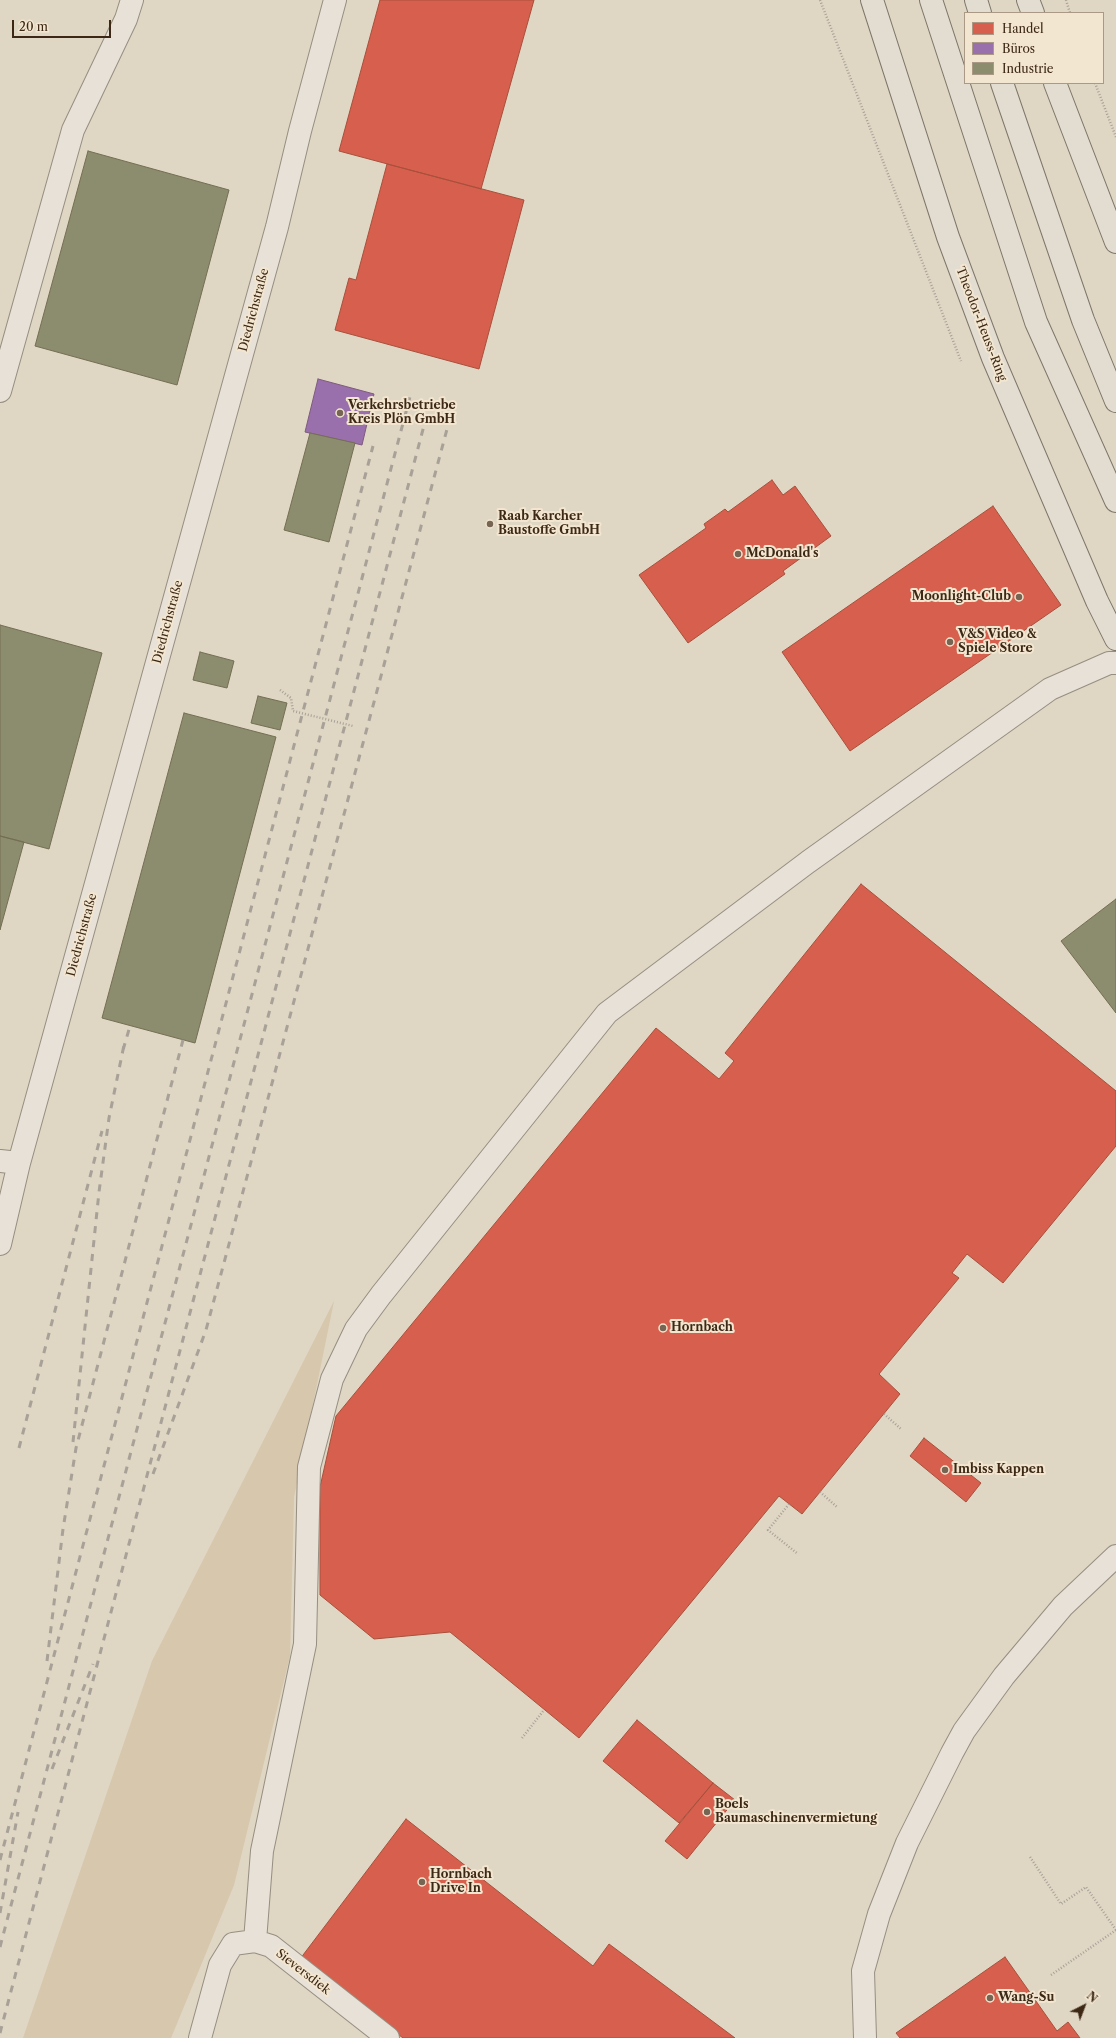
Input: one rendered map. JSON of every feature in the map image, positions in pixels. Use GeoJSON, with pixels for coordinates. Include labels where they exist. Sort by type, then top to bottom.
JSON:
{"type":"FeatureCollection","features":[{"type":"Feature","properties":{"kind":"main road","name":"Theodor-Heuss-Ring"},"geometry":{"type":"LineString","coordinates":[[872,0],[948,237],[993,358],[1097,601],[1116,639]]}},
{"type":"Feature","properties":{"kind":"main road"},"geometry":{"type":"LineString","coordinates":[[931,0],[1036,322],[1116,501]]}},
{"type":"Feature","properties":{"kind":"main road"},"geometry":{"type":"LineString","coordinates":[[976,0],[980,12]]}},
{"type":"Feature","properties":{"kind":"main road"},"geometry":{"type":"LineString","coordinates":[[1028,0],[1032,12]]}},
{"type":"Feature","properties":{"kind":"main road"},"geometry":{"type":"LineString","coordinates":[[1002,84],[1083,320],[1116,401]]}},
{"type":"Feature","properties":{"kind":"main road"},"geometry":{"type":"LineString","coordinates":[[1055,84],[1116,242]]}},
{"type":"Feature","properties":{"kind":"street"},"geometry":{"type":"LineString","coordinates":[[0,391],[73,130],[126,19],[132,0]]}},
{"type":"Feature","properties":{"kind":"street","name":"Diedrichstraße"},"geometry":{"type":"LineString","coordinates":[[0,1244],[10,1162],[277,227],[300,131],[335,0]]}},
{"type":"Feature","properties":{"kind":"street"},"geometry":{"type":"LineString","coordinates":[[255,1941],[262,1851],[305,1644],[309,1467],[332,1379],[356,1329],[381,1295],[607,1013],[808,862],[1050,689],[1110,663],[1116,663]]}},
{"type":"Feature","properties":{"kind":"street"},"geometry":{"type":"LineString","coordinates":[[865,2038],[863,1971],[879,1914],[907,1843],[949,1760],[964,1732],[1004,1676],[1063,1606],[1116,1556]]}},
{"type":"Feature","properties":{"kind":"street","name":"Sieversdiek"},"geometry":{"type":"LineString","coordinates":[[200,2038],[220,1965],[233,1944],[255,1941],[271,1946],[388,2038]]}},
{"type":"Feature","properties":{"kind":"path"},"geometry":{"type":"LineString","coordinates":[[1066,0],[1070,12]]}},
{"type":"Feature","properties":{"kind":"path"},"geometry":{"type":"LineString","coordinates":[[1095,84],[1116,137]]}},
{"type":"Feature","properties":{"kind":"path"},"geometry":{"type":"LineString","coordinates":[[280,690],[291,698],[293,710],[353,726]]}},
{"type":"Feature","properties":{"kind":"path"},"geometry":{"type":"LineString","coordinates":[[884,1414],[901,1429]]}},
{"type":"Feature","properties":{"kind":"path"},"geometry":{"type":"LineString","coordinates":[[820,1492],[837,1507]]}},
{"type":"Feature","properties":{"kind":"path"},"geometry":{"type":"LineString","coordinates":[[789,1504],[768,1530],[798,1554]]}},
{"type":"Feature","properties":{"kind":"path"},"geometry":{"type":"LineString","coordinates":[[522,1738],[544,1710]]}},
{"type":"Feature","properties":{"kind":"path"},"geometry":{"type":"LineString","coordinates":[[1030,1857],[1061,1904],[1086,1886],[1116,1930],[1051,1975]]}},
{"type":"Feature","properties":{"kind":"shaded area"},"geometry":{"type":"Polygon","coordinates":[[[334,1301],[294,1497],[290,1656],[234,1885],[171,2038],[23,2038],[152,1661],[334,1301]]]}},
{"type":"Feature","properties":{"kind":"building: Handel"},"geometry":{"type":"Polygon","coordinates":[[[380,0],[534,0],[481,189],[339,151],[380,0]]]}},
{"type":"Feature","properties":{"kind":"building: Handel"},"geometry":{"type":"Polygon","coordinates":[[[387,164],[524,200],[479,369],[335,330],[349,278],[356,280],[387,164]]]}},
{"type":"Feature","properties":{"kind":"building: Handel","name":"McDonald's"},"geometry":{"type":"Polygon","coordinates":[[[772,480],[783,495],[795,486],[831,536],[783,571],[785,574],[688,643],[639,575],[706,528],[704,524],[725,509],[728,512],[772,480]]]}},
{"type":"Feature","properties":{"kind":"building: Handel"},"geometry":{"type":"Polygon","coordinates":[[[993,506],[1061,605],[850,751],[782,652],[993,506]]]}},
{"type":"Feature","properties":{"kind":"building: Handel","name":"Hornbach"},"geometry":{"type":"Polygon","coordinates":[[[861,884],[1116,1091],[1116,1146],[1003,1283],[967,1254],[952,1273],[959,1278],[879,1374],[900,1394],[802,1514],[779,1496],[579,1738],[450,1632],[374,1639],[320,1595],[320,1487],[336,1416],[656,1028],[719,1079],[734,1061],[725,1053],[861,884]]]}},
{"type":"Feature","properties":{"kind":"building: Handel","name":"Imbiss Kappen"},"geometry":{"type":"Polygon","coordinates":[[[924,1438],[981,1483],[966,1502],[910,1456],[924,1438]]]}},
{"type":"Feature","properties":{"kind":"building: Handel"},"geometry":{"type":"Polygon","coordinates":[[[637,1720],[713,1783],[679,1823],[603,1761],[637,1720]]]}},
{"type":"Feature","properties":{"kind":"building: Handel","name":"Boels Baumaschinenvermietung"},"geometry":{"type":"Polygon","coordinates":[[[713,1783],[735,1800],[687,1859],[665,1841],[713,1783]]]}},
{"type":"Feature","properties":{"kind":"building: Handel","name":"Hornbach Drive In"},"geometry":{"type":"Polygon","coordinates":[[[406,1819],[593,1966],[609,1944],[735,2038],[403,2038],[300,1959],[406,1819]]]}},
{"type":"Feature","properties":{"kind":"building: Handel","name":"Wang-Su"},"geometry":{"type":"Polygon","coordinates":[[[1005,1957],[1057,2031],[1068,2022],[1080,2038],[900,2038],[896,2033],[1005,1957]]]}},
{"type":"Feature","properties":{"kind":"building: Büros","name":"Verkehrsbetriebe Kreis Plön GmbH"},"geometry":{"type":"Polygon","coordinates":[[[318,379],[374,394],[362,445],[305,432],[318,379]]]}},
{"type":"Feature","properties":{"kind":"building: Industrie"},"geometry":{"type":"Polygon","coordinates":[[[88,151],[229,190],[177,385],[35,346],[88,151]]]}},
{"type":"Feature","properties":{"kind":"building: Industrie"},"geometry":{"type":"Polygon","coordinates":[[[310,433],[355,443],[329,542],[284,530],[310,433]]]}},
{"type":"Feature","properties":{"kind":"building: Industrie"},"geometry":{"type":"Polygon","coordinates":[[[0,625],[102,653],[49,849],[0,836],[0,625]]]}},
{"type":"Feature","properties":{"kind":"building: Industrie"},"geometry":{"type":"Polygon","coordinates":[[[200,652],[234,661],[227,688],[193,680],[200,652]]]}},
{"type":"Feature","properties":{"kind":"building: Industrie"},"geometry":{"type":"Polygon","coordinates":[[[258,696],[287,703],[280,730],[251,723],[258,696]]]}},
{"type":"Feature","properties":{"kind":"building: Industrie"},"geometry":{"type":"Polygon","coordinates":[[[184,713],[276,737],[195,1043],[102,1018],[184,713]]]}},
{"type":"Feature","properties":{"kind":"building: Industrie"},"geometry":{"type":"Polygon","coordinates":[[[0,836],[24,842],[0,930],[0,836]]]}},
{"type":"Feature","properties":{"kind":"building: Industrie"},"geometry":{"type":"Polygon","coordinates":[[[1116,899],[1116,1013],[1061,941],[1116,899]]]}},
{"type":"Feature","properties":{"kind":"railway"},"geometry":{"type":"LineString","coordinates":[[0,1947],[411,393]]}},
{"type":"Feature","properties":{"kind":"railway"},"geometry":{"type":"LineString","coordinates":[[0,2033],[431,399]]}},
{"type":"Feature","properties":{"kind":"railway"},"geometry":{"type":"LineString","coordinates":[[153,1474],[206,1330],[454,403]]}},
{"type":"Feature","properties":{"kind":"railway"},"geometry":{"type":"LineString","coordinates":[[0,1860],[373,446]]}},
{"type":"Feature","properties":{"kind":"railway"},"geometry":{"type":"LineString","coordinates":[[123,1050],[130,1026]]}},
{"type":"Feature","properties":{"kind":"railway"},"geometry":{"type":"LineString","coordinates":[[47,1661],[63,1529],[76,1448],[183,1040]]}},
{"type":"Feature","properties":{"kind":"railway"},"geometry":{"type":"LineString","coordinates":[[73,1442],[99,1192],[109,1118],[124,1045]]}},
{"type":"Feature","properties":{"kind":"railway"},"geometry":{"type":"LineString","coordinates":[[19,1448],[102,1131]]}},
{"type":"Feature","properties":{"kind":"railway"},"geometry":{"type":"LineString","coordinates":[[52,1769],[93,1664]]}},
{"type":"Feature","properties":{"kind":"railway"},"geometry":{"type":"LineString","coordinates":[[0,1913],[18,1812]]}},
{"type":"Feature","properties":{"kind":"place","name":"Verkehrsbetriebe Kreis Plön GmbH"},"geometry":{"type":"Point","coordinates":[340,413]}},
{"type":"Feature","properties":{"kind":"place","name":"Raab Karcher Baustoffe GmbH"},"geometry":{"type":"Point","coordinates":[490,524]}},
{"type":"Feature","properties":{"kind":"place","name":"McDonald's"},"geometry":{"type":"Point","coordinates":[738,554]}},
{"type":"Feature","properties":{"kind":"place","name":"Moonlight-Club"},"geometry":{"type":"Point","coordinates":[1019,597]}},
{"type":"Feature","properties":{"kind":"place","name":"V&S Video & Spiele Store"},"geometry":{"type":"Point","coordinates":[950,642]}},
{"type":"Feature","properties":{"kind":"place","name":"Hornbach"},"geometry":{"type":"Point","coordinates":[663,1328]}},
{"type":"Feature","properties":{"kind":"place","name":"Imbiss Kappen"},"geometry":{"type":"Point","coordinates":[945,1470]}},
{"type":"Feature","properties":{"kind":"place","name":"Boels Baumaschinenvermietung"},"geometry":{"type":"Point","coordinates":[707,1812]}},
{"type":"Feature","properties":{"kind":"place","name":"Hornbach Drive In"},"geometry":{"type":"Point","coordinates":[422,1882]}},
{"type":"Feature","properties":{"kind":"place","name":"Wang-Su"},"geometry":{"type":"Point","coordinates":[990,1998]}}]}
